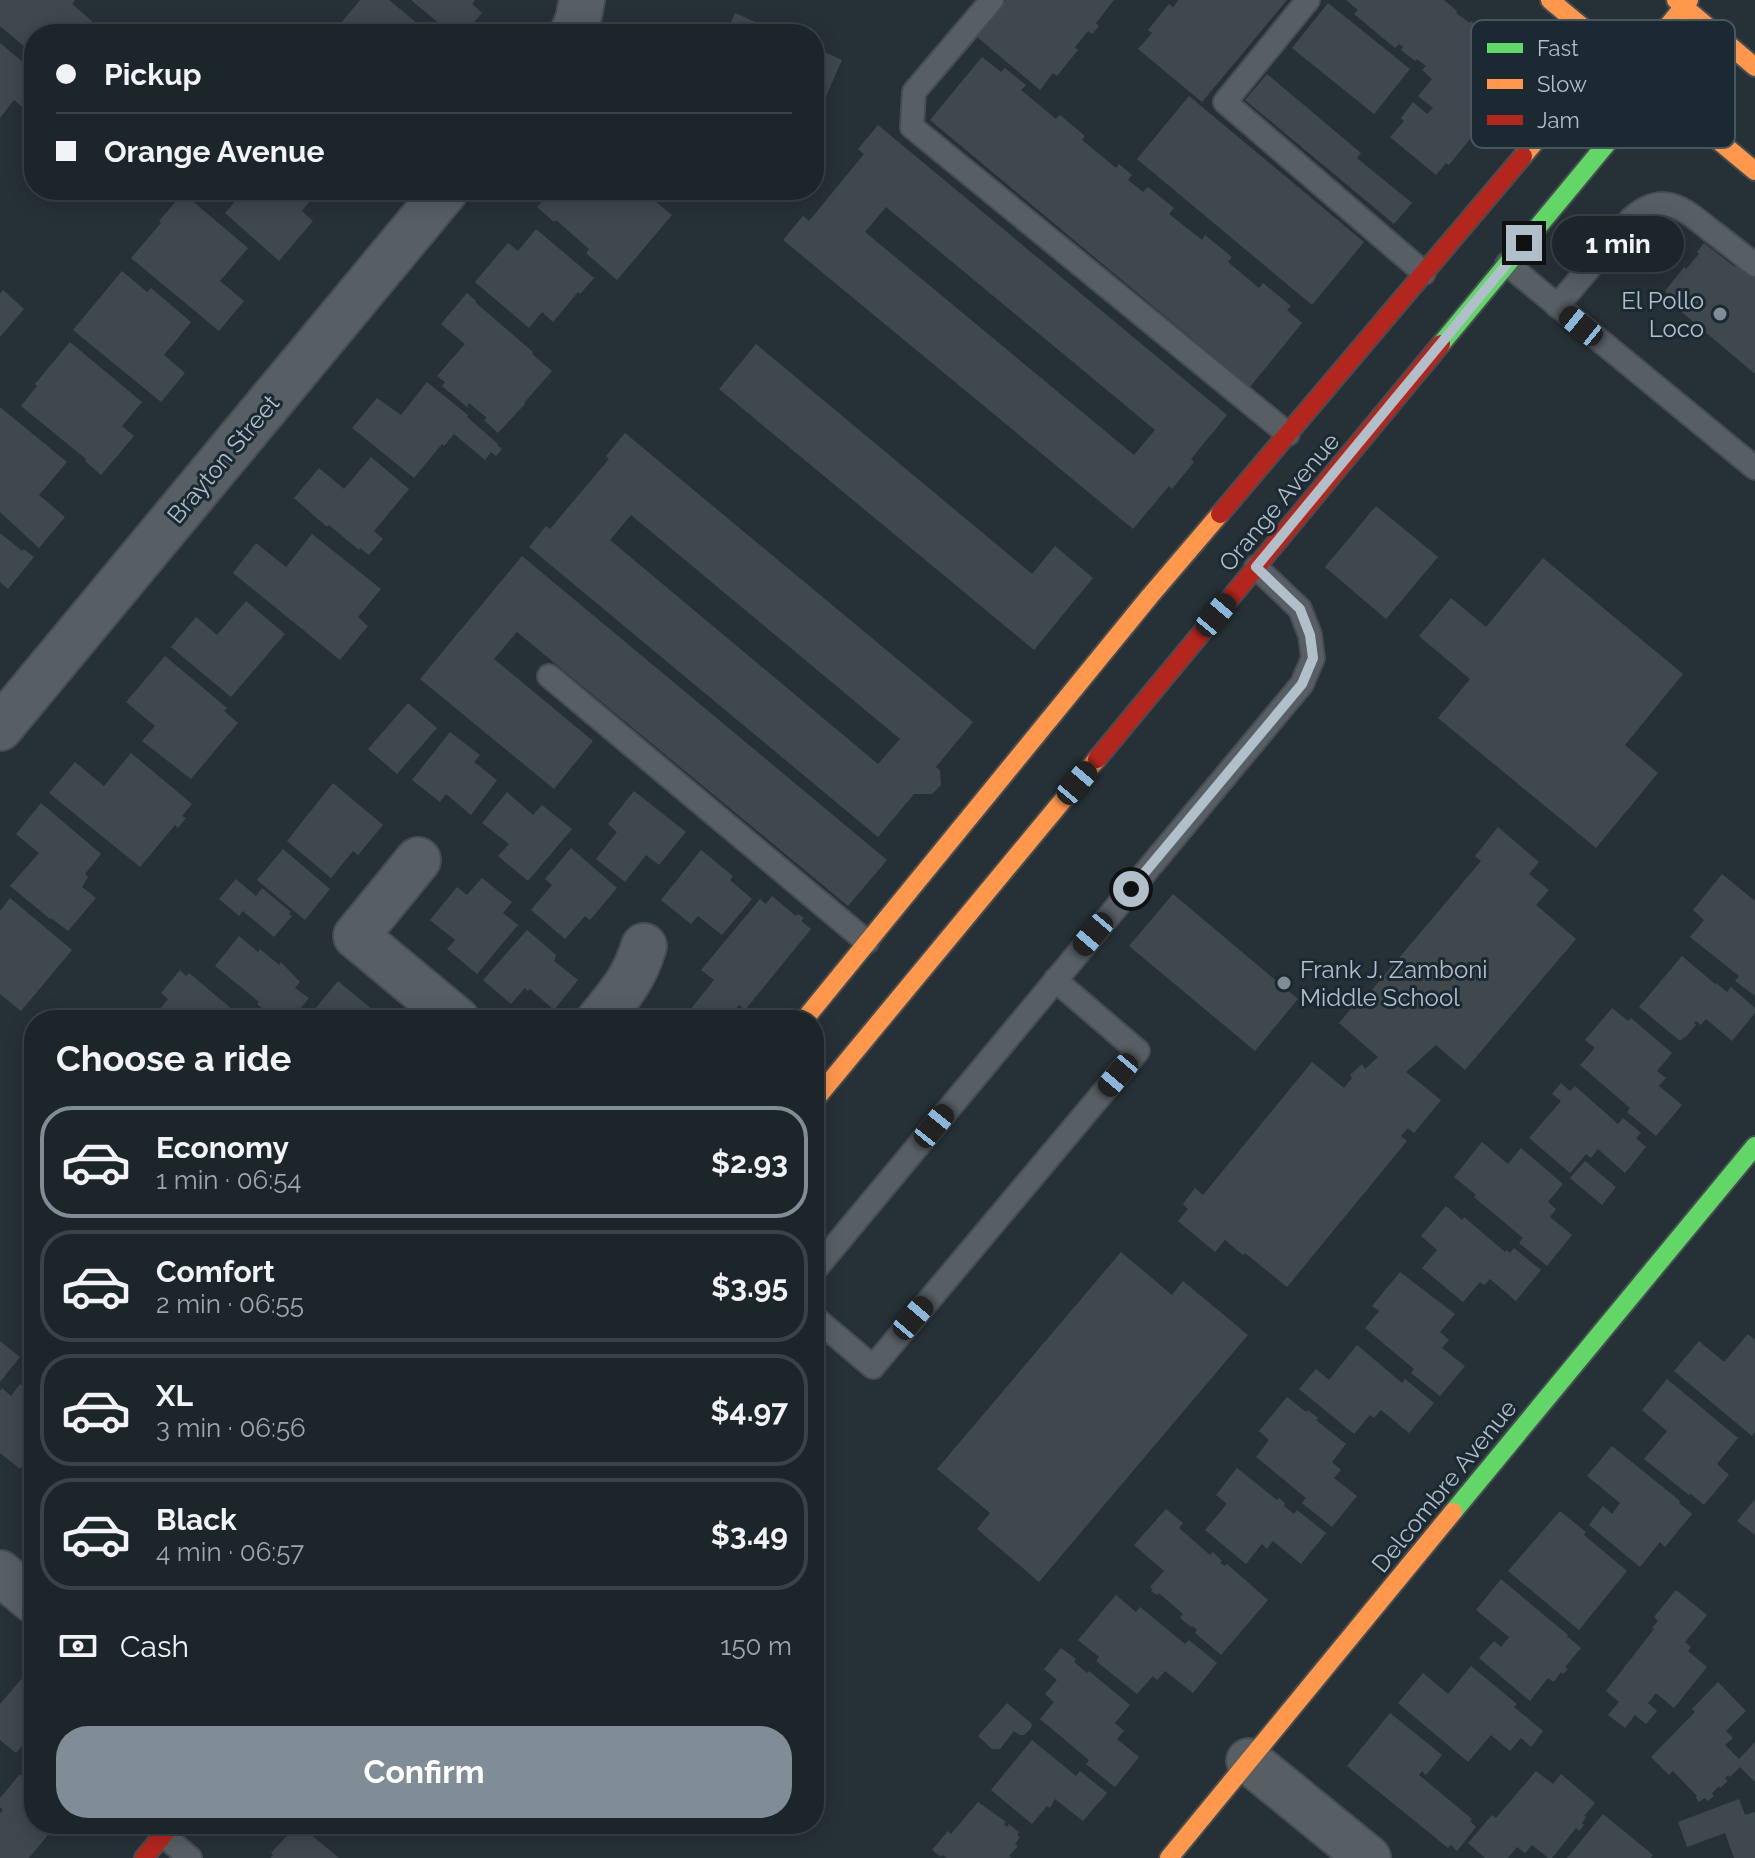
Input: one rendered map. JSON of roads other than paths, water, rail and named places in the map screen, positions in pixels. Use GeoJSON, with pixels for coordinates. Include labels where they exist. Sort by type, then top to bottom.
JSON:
{"type":"FeatureCollection","features":[{"type":"Feature","properties":{"kind":"street"},"geometry":{"type":"LineString","coordinates":[[1550,0],[1574,20]]}},
{"type":"Feature","properties":{"kind":"street","name":"Orange Avenue"},"geometry":{"type":"LineString","coordinates":[[1670,20],[1683,2]]}},
{"type":"Feature","properties":{"kind":"street"},"geometry":{"type":"LineString","coordinates":[[1683,2],[1703,20]]}},
{"type":"Feature","properties":{"kind":"street"},"geometry":{"type":"LineString","coordinates":[[1735,49],[1755,67]]}},
{"type":"Feature","properties":{"kind":"street","name":"Orange Avenue"},"geometry":{"type":"LineString","coordinates":[[812,1010],[1150,596],[1530,148]]}},
{"type":"Feature","properties":{"kind":"street","name":"Orange Avenue"},"geometry":{"type":"LineString","coordinates":[[824,1089],[1603,148]]}},
{"type":"Feature","properties":{"kind":"street"},"geometry":{"type":"LineString","coordinates":[[1727,148],[1755,171]]}},
{"type":"Feature","properties":{"kind":"street","name":"Brayton Street"},"geometry":{"type":"LineString","coordinates":[[0,728],[438,200]]}},
{"type":"Feature","properties":{"kind":"street"},"geometry":{"type":"LineString","coordinates":[[418,860],[356,936],[445,1010]]}},
{"type":"Feature","properties":{"kind":"street"},"geometry":{"type":"LineString","coordinates":[[607,1010],[638,968],[644,946]]}},
{"type":"Feature","properties":{"kind":"street","name":"Delcombre Avenue"},"geometry":{"type":"LineString","coordinates":[[1169,1858],[1755,1146]]}},
{"type":"Feature","properties":{"kind":"street"},"geometry":{"type":"LineString","coordinates":[[0,1573],[24,1593]]}},
{"type":"Feature","properties":{"kind":"street"},"geometry":{"type":"LineString","coordinates":[[1249,1761],[1368,1858]]}},
{"type":"Feature","properties":{"kind":"street"},"geometry":{"type":"LineString","coordinates":[[144,1858],[165,1834]]}},
{"type":"Feature","properties":{"kind":"lane"},"geometry":{"type":"LineString","coordinates":[[992,0],[914,92],[912,127],[1288,434]]}},
{"type":"Feature","properties":{"kind":"lane"},"geometry":{"type":"LineString","coordinates":[[1308,0],[1225,102],[1424,273]]}},
{"type":"Feature","properties":{"kind":"lane"},"geometry":{"type":"LineString","coordinates":[[1557,306],[1631,219],[1641,210],[1654,205],[1670,204],[1685,209],[1755,265]]}},
{"type":"Feature","properties":{"kind":"lane"},"geometry":{"type":"LineString","coordinates":[[1507,264],[1754,467]]}},
{"type":"Feature","properties":{"kind":"lane"},"geometry":{"type":"LineString","coordinates":[[824,1259],[1302,684],[1313,658],[1310,635],[1300,609],[1256,567]]}},
{"type":"Feature","properties":{"kind":"lane"},"geometry":{"type":"LineString","coordinates":[[549,676],[867,942]]}},
{"type":"Feature","properties":{"kind":"lane"},"geometry":{"type":"LineString","coordinates":[[824,1325],[873,1367],[1138,1051],[1055,980]]}},
{"type":"Feature","properties":{"kind":"lane"},"geometry":{"type":"LineString","coordinates":[[171,1834],[190,1858]]}},
{"type":"Feature","properties":{"kind":"place","name":"El Pollo Loco"},"geometry":{"type":"Point","coordinates":[1720,314]}},
{"type":"Feature","properties":{"kind":"place","name":"Frank J. Zamboni Middle School"},"geometry":{"type":"Point","coordinates":[1284,983]}}]}
